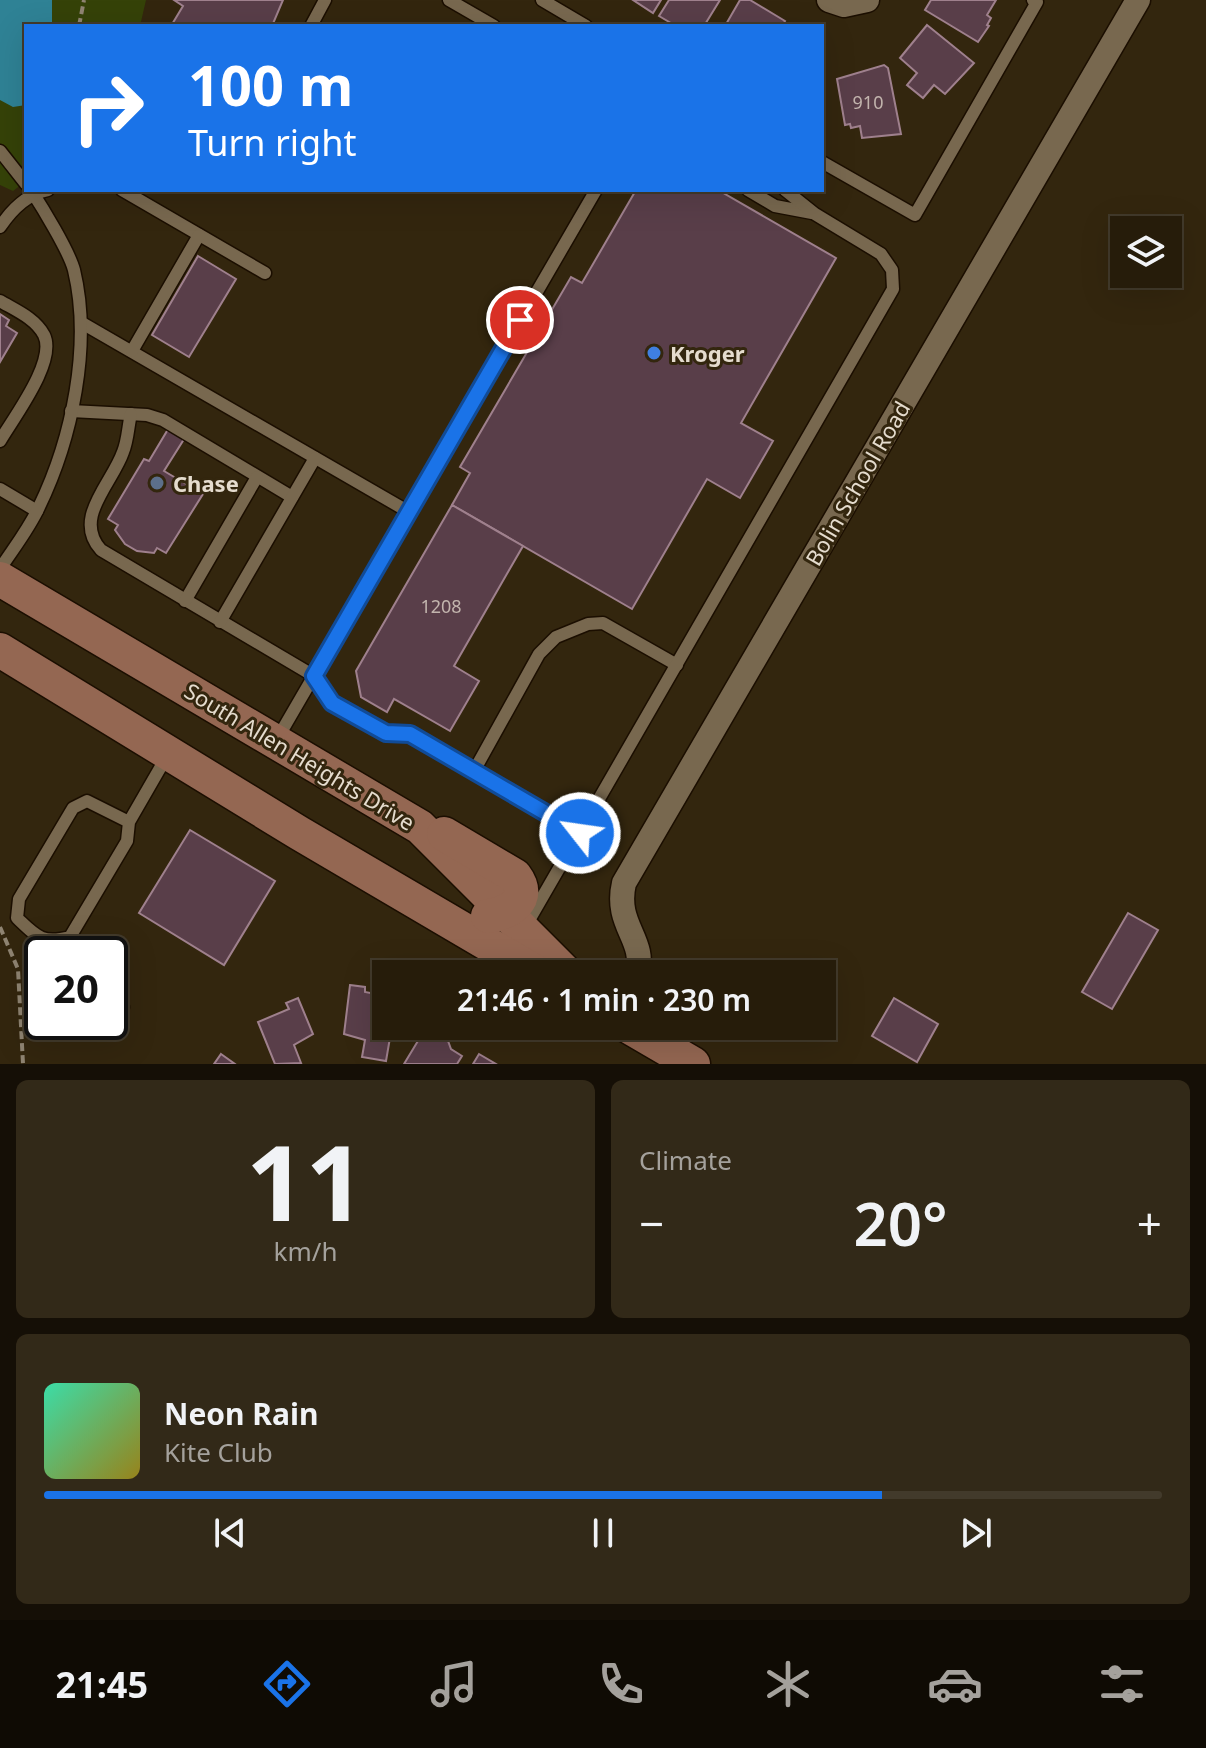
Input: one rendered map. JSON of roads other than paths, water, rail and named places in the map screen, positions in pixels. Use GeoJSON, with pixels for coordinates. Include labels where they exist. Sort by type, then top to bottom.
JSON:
{"type":"FeatureCollection","features":[{"type":"Feature","properties":{"kind":"main road","name":"South Allen Heights Drive"},"geometry":{"type":"LineString","coordinates":[[0,579],[420,827],[520,919],[555,960]]}},
{"type":"Feature","properties":{"kind":"main road","name":"South Allen Heights Drive"},"geometry":{"type":"LineString","coordinates":[[0,650],[321,846],[520,919]]}},
{"type":"Feature","properties":{"kind":"main road","name":"South Allen Heights Drive"},"geometry":{"type":"LineString","coordinates":[[520,919],[534,960]]}},
{"type":"Feature","properties":{"kind":"main road"},"geometry":{"type":"LineString","coordinates":[[652,1040],[693,1064]]}},
{"type":"Feature","properties":{"kind":"street"},"geometry":{"type":"LineString","coordinates":[[829,0],[844,5],[864,1]]}},
{"type":"Feature","properties":{"kind":"street","name":"Bolin School Road"},"geometry":{"type":"LineString","coordinates":[[640,960],[638,947],[622,912],[624,883],[1138,0]]}},
{"type":"Feature","properties":{"kind":"lane"},"geometry":{"type":"LineString","coordinates":[[312,24],[325,0]]}},
{"type":"Feature","properties":{"kind":"lane"},"geometry":{"type":"LineString","coordinates":[[443,0],[490,24]]}},
{"type":"Feature","properties":{"kind":"lane"},"geometry":{"type":"LineString","coordinates":[[542,0],[583,24]]}},
{"type":"Feature","properties":{"kind":"lane"},"geometry":{"type":"LineString","coordinates":[[824,163],[915,215],[1036,1]]}},
{"type":"Feature","properties":{"kind":"lane"},"geometry":{"type":"LineString","coordinates":[[0,151],[24,181]]}},
{"type":"Feature","properties":{"kind":"lane"},"geometry":{"type":"LineString","coordinates":[[0,227],[27,192]]}},
{"type":"Feature","properties":{"kind":"lane"},"geometry":{"type":"LineString","coordinates":[[0,569],[37,511],[52,478],[71,411],[82,323],[73,267],[32,192]]}},
{"type":"Feature","properties":{"kind":"lane"},"geometry":{"type":"LineString","coordinates":[[125,192],[265,273]]}},
{"type":"Feature","properties":{"kind":"lane"},"geometry":{"type":"LineString","coordinates":[[276,741],[595,192]]}},
{"type":"Feature","properties":{"kind":"lane"},"geometry":{"type":"LineString","coordinates":[[751,192],[775,206],[815,214]]}},
{"type":"Feature","properties":{"kind":"lane"},"geometry":{"type":"LineString","coordinates":[[520,919],[580,833],[893,289],[892,270],[881,254],[815,214],[788,192]]}},
{"type":"Feature","properties":{"kind":"lane"},"geometry":{"type":"LineString","coordinates":[[132,351],[199,235]]}},
{"type":"Feature","properties":{"kind":"lane"},"geometry":{"type":"LineString","coordinates":[[0,301],[30,319],[44,335],[47,350],[44,366],[0,441]]}},
{"type":"Feature","properties":{"kind":"lane"},"geometry":{"type":"LineString","coordinates":[[82,323],[409,512]]}},
{"type":"Feature","properties":{"kind":"lane"},"geometry":{"type":"LineString","coordinates":[[71,411],[131,414],[163,420],[292,497]]}},
{"type":"Feature","properties":{"kind":"lane"},"geometry":{"type":"LineString","coordinates":[[131,414],[124,451],[91,515],[90,534],[108,557],[314,676],[332,703],[386,733],[410,734],[580,833]]}},
{"type":"Feature","properties":{"kind":"lane"},"geometry":{"type":"LineString","coordinates":[[220,622],[315,458]]}},
{"type":"Feature","properties":{"kind":"lane"},"geometry":{"type":"LineString","coordinates":[[185,601],[257,477]]}},
{"type":"Feature","properties":{"kind":"lane"},"geometry":{"type":"LineString","coordinates":[[0,489],[37,511]]}},
{"type":"Feature","properties":{"kind":"lane"},"geometry":{"type":"LineString","coordinates":[[474,771],[539,654],[556,637],[588,624],[603,623],[677,665]]}},
{"type":"Feature","properties":{"kind":"lane"},"geometry":{"type":"LineString","coordinates":[[71,936],[127,841],[129,822],[168,753]]}},
{"type":"Feature","properties":{"kind":"lane"},"geometry":{"type":"LineString","coordinates":[[36,936],[17,918],[19,899],[73,808],[87,801],[129,822]]}},
{"type":"Feature","properties":{"kind":"water"},"geometry":{"type":"Polygon","coordinates":[[[0,0],[52,0],[52,24],[24,24],[24,105],[13,107],[0,100],[0,0]]]}},
{"type":"Feature","properties":{"kind":"place","name":"Kroger"},"geometry":{"type":"Point","coordinates":[654,353]}},
{"type":"Feature","properties":{"kind":"place","name":"Chase"},"geometry":{"type":"Point","coordinates":[157,483]}}]}
